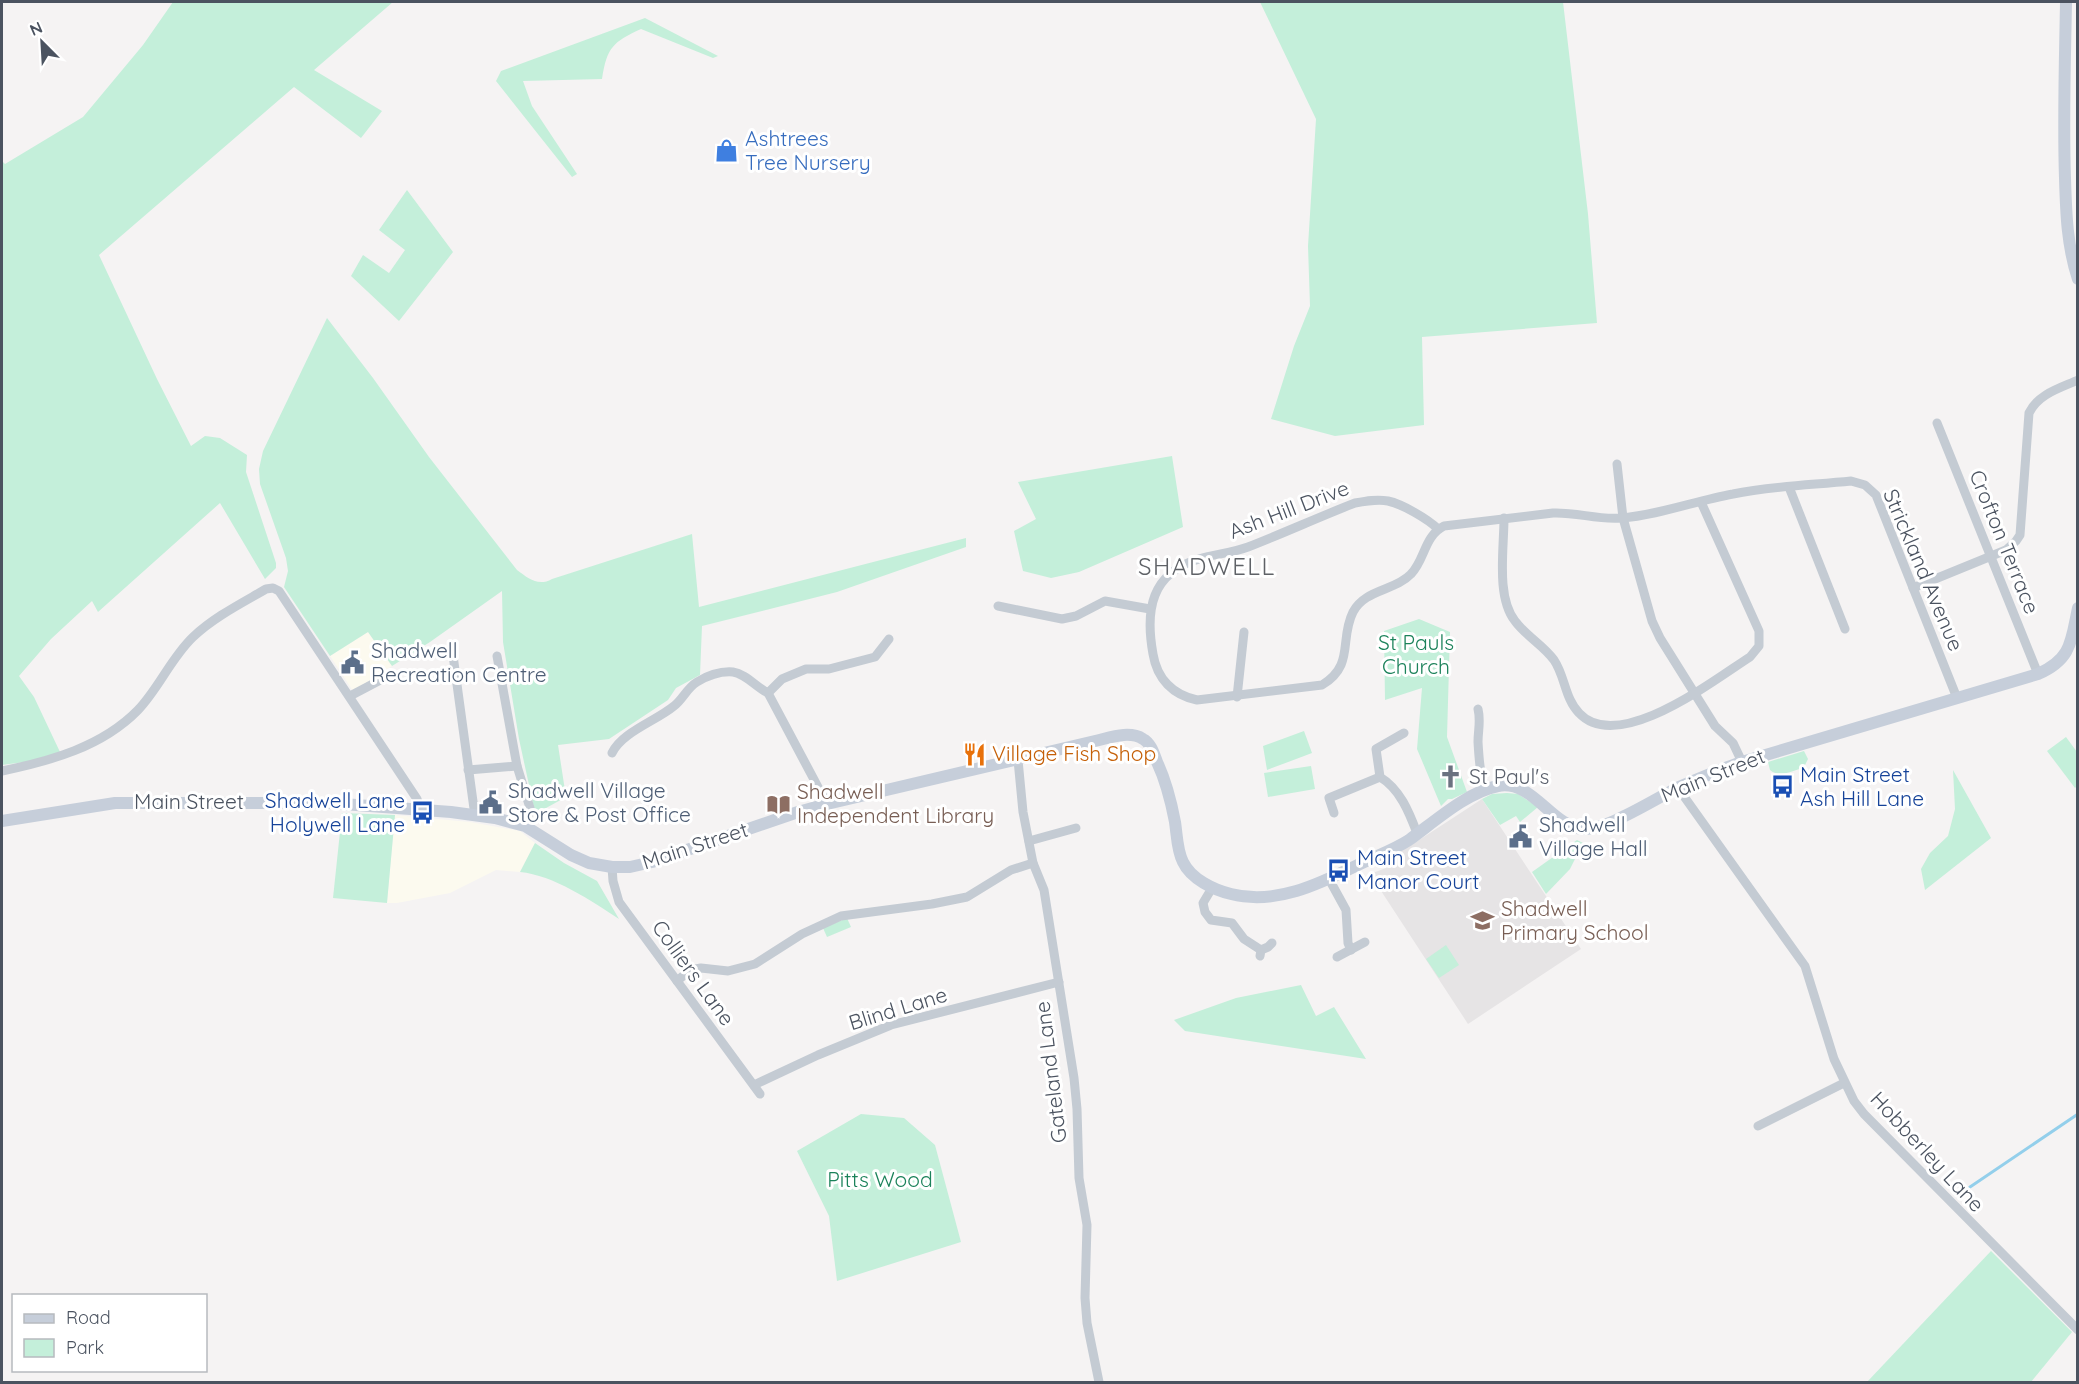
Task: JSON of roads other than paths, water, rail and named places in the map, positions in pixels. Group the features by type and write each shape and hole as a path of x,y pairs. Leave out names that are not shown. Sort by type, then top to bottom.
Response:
{"street":[{"path":"2066,2 2064,146 2067,228 2072,261 2078,279"},
{"path":"1913,588 2012,546 2020,535 2029,413 2032,406 2042,397 2078,380"},
{"name":"Crofton Terrace","path":"1937,423 2038,674"},
{"path":"1617,464 1623,518 1652,621 1660,638 1715,726 1733,743 1742,762"},
{"name":"Strickland Avenue","path":"1623,518 1741,492 1851,481 1871,489 1876,495 1957,698"},
{"path":"1789,487 1845,629"},
{"name":"Ash Hill Drive","path":"1372,500 1390,502 1426,519 1438,529 1430,539 1413,573 1402,581 1366,597 1353,611 1344,660 1339,671 1332,679 1312,688 1197,700 1185,697 1172,690 1155,667 1150,609 1161,583 1182,565 1248,547 1355,503 1372,500"},
{"path":"1504,519 1503,592 1505,603 1515,622 1558,665 1570,700 1578,713 1598,725 1613,726 1630,724 1660,713 1750,657 1759,645 1759,631 1701,501"},
{"path":"1438,529 1450,525 1564,512 1596,518 1623,518"},
{"path":"2,771 39,764 64,755 120,724 138,710 193,637 214,620 269,588 279,591 350,696 417,800 421,810"},
{"path":"998,606 1062,619 1076,616 1105,601 1150,609"},
{"name":"Main Street","path":"2,821 115,803 329,803 475,816 525,826 571,855 589,863 630,867 652,862 827,804 1119,735 1131,735 1142,738 1152,748 1167,786 1183,863 1196,877 1212,888 1251,898 1270,897 1291,893 1329,879 1396,848 1450,810 1498,786 1516,787 1526,792 1564,822 1575,827 1591,829 1678,788 1742,762 2038,674 2050,669 2064,657 2071,641 2078,608"},
{"path":"1237,697 1244,632"},
{"path":"768,693 782,680 806,669 830,669 875,657 889,639"},
{"path":"452,648 475,816"},
{"path":"497,656 517,766 530,808 525,826"},
{"path":"612,753 621,740 663,714 677,703 691,686 722,672 734,672 745,676 768,693 827,804"},
{"path":"350,696 388,676"},
{"path":"1478,709 1481,778 1486,790"},
{"path":"1404,734 1376,749 1380,777 1389,783 1406,806 1418,833"},
{"name":"Gateland Lane","path":"1018,760 1023,812 1033,863 1044,890 1077,1109 1079,1178 1087,1226 1085,1298 1087,1323 1099,1383"},
{"path":"468,770 517,766"},
{"path":"1334,813 1329,798 1380,777"},
{"name":"Hobberley Lane","path":"1678,788 1805,966 1834,1059 1844,1083 1864,1114 2078,1330"},
{"path":"1029,841 1076,828"},
{"path":"677,981 690,970 701,968 728,971 755,964 802,934 841,916 967,897 1011,870 1033,863"},
{"name":"Colliers Lane","path":"612,867 619,902 760,1094"},
{"path":"1329,879 1346,910 1347,940 1351,950"},
{"path":"1212,888 1203,903 1205,912 1211,920 1232,923 1244,939 1260,953 1272,943"},
{"path":"1337,957 1365,942"},
{"name":"Blind Lane","path":"754,1085 891,1025 1059,982"},
{"path":"1758,1126 1844,1083"}],"waterway":[{"path":"1970,1187 2078,1114"}],"place":[{"name":"Ashtrees Tree Nursery","path":"727,151"},
{"name":"Shadwell Recreation Centre","path":"353,663"},
{"name":"Village Fish Shop","path":"974,754"},
{"name":"St Paul's","path":"1451,777"},
{"name":"Main Street Ash Hill Lane","path":"1782,787"},
{"name":"Shadwell Village Store & Post Office","path":"490,803"},
{"name":"Shadwell Independent Library","path":"779,804"},
{"name":"Shadwell Lane Holywell Lane","path":"423,813"},
{"name":"Shadwell Village Hall","path":"1521,837"},
{"name":"Main Street Manor Court","path":"1339,870"},
{"name":"Shadwell Primary School","path":"1483,921"}],"district":[{"name":"SHADWELL","path":"1207,567"}],"park label":[{"name":"St Pauls Church","path":"1416,655"},
{"name":"Pitts Wood","path":"880,1180"}]}
